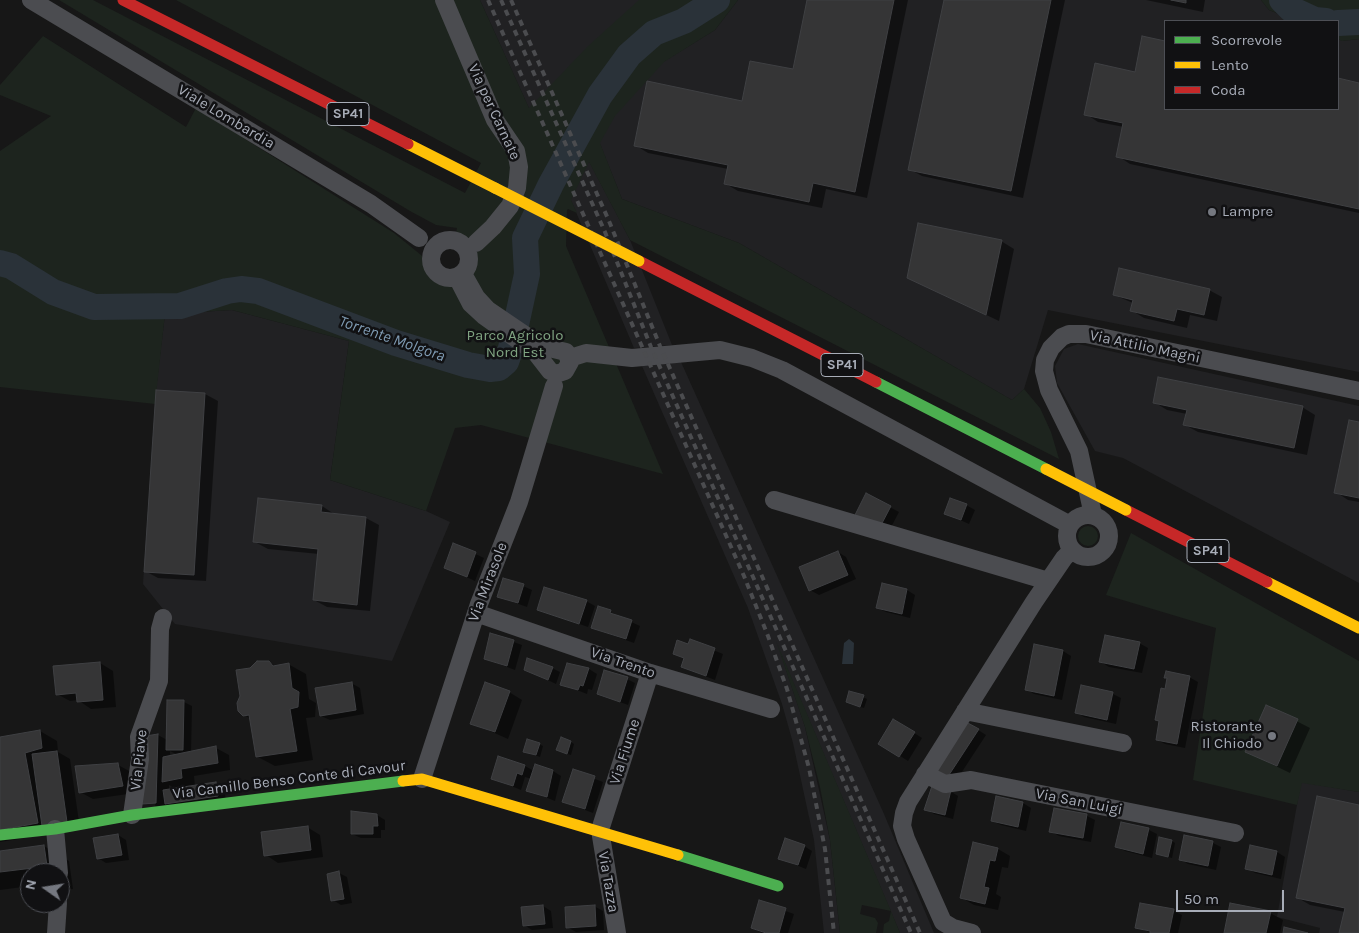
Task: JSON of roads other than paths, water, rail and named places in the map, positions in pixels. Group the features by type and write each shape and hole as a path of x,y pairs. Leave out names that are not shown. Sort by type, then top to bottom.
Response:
{"main road":[{"name":"SP41","path":"123,0 1359,628"},
{"path":"176,13 201,40"},
{"path":"1289,592 1359,619"},
{"path":"1289,592 1359,640"},
{"name":"Via Camillo Benso Conte di Cavour","path":"0,835 55,829 132,815 422,779 600,830 778,886"}],"street":[{"name":"Viale Lombardia","path":"31,0 371,204 435,250"},
{"name":"Via per Carnate","path":"444,0 495,120 511,142 518,159 519,180 512,201 502,218 469,248"},
{"path":"452,239 469,248 467,269 460,275 446,278 437,273 433,268 435,250 452,239"},
{"path":"460,275 471,304 539,349 560,372"},
{"name":"Via Attilio Magni","path":"1093,515 1079,451 1049,390 1044,371 1045,360 1051,348 1062,337 1070,334 1086,334 1359,391"},
{"path":"539,349 562,350 560,372"},
{"path":"560,372 586,353 632,358 720,350 744,356 782,370 1070,525"},
{"name":"Via Mirasole","path":"422,779 476,613 519,502 560,372"},
{"path":"774,500 1048,581"},
{"path":"1093,515 1105,523 1110,537 1108,544 1098,555 1084,557 1072,550 1068,538 1070,525 1080,517 1093,515"},
{"path":"972,933 953,928 943,922 902,826 908,802 1048,581 1072,550"},
{"name":"Via Trento","path":"476,613 650,673 771,709"},
{"name":"Via Piave","path":"132,815 140,759 139,737 159,680 160,629 163,618"},
{"name":"Via Fiume","path":"600,830 650,673"},
{"path":"965,710 1123,743"},
{"name":"Via San Luigi","path":"925,774 945,784 971,780 1235,833"},
{"path":"55,829 57,863"},
{"name":"Via Tazza","path":"600,830 617,933"},
{"path":"56,933 57,913"}],"waterway":[{"name":"Torrente Molgora","path":"0,263 11,266 53,292 94,307 180,306 227,291 241,289 258,291 396,343 468,365 490,369 499,368 506,362 511,348 527,274 525,238 551,184 600,95 629,55 654,33 684,21 717,0"},
{"name":"Torrente Molgora","path":"1282,0 1291,9 1315,20"},
{"name":"Torrente Molgora","path":"1339,23 1359,22"}],"railway":[{"path":"488,0 744,576 768,636 787,689 809,768 825,849 834,933"},
{"path":"501,0 605,232 651,347 911,933"},
{"path":"511,0 609,221 660,346 920,933"}],"place":[{"name":"Lampre","path":"1212,212"},
{"name":"Ristorante Il Chiodo","path":"1272,736"}],"park label":[{"name":"Parco Agricolo Nord Est","path":"515,344"}]}
